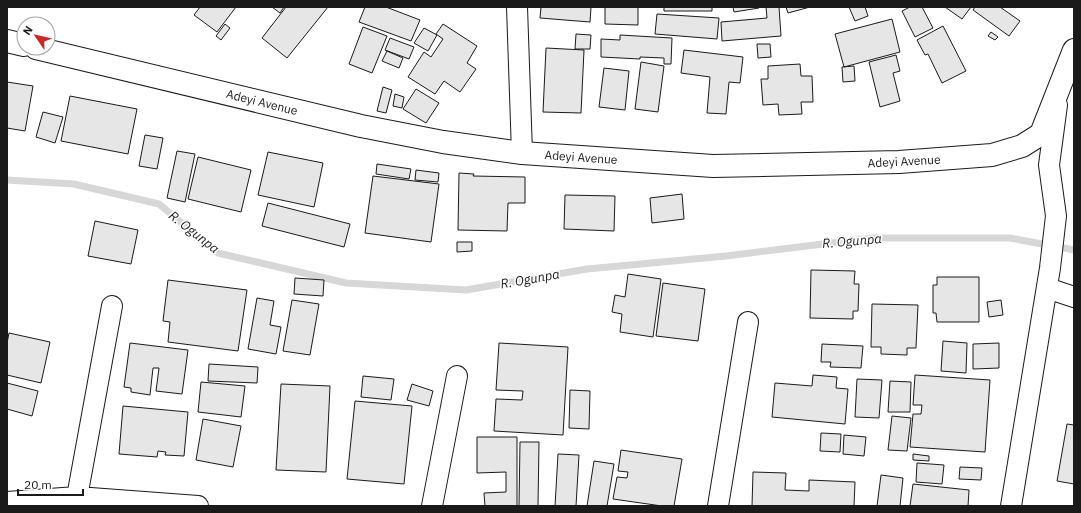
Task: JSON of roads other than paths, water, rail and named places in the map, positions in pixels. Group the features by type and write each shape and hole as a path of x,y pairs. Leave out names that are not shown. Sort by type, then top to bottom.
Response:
{"street":[{"path":"516,7 522,154"},
{"name":"Adeyi Avenue","path":"56,53 361,126 443,142 522,154 713,166 899,162 992,155 1022,146 1041,134 1074,50"},
{"path":"1011,506 1050,268 1056,216 1049,165 1060,88"},
{"path":"1047,288 1074,297"},
{"path":"77,497 112,306"},
{"path":"718,506 748,322"},
{"path":"432,506 457,376"},
{"path":"7,502 77,497 198,506"}],"waterway":[{"name":"R. Ogunpa","path":"7,180 74,184 159,204 218,253 346,283 466,290 587,269 726,256 872,238 1010,238 1074,250"}]}
